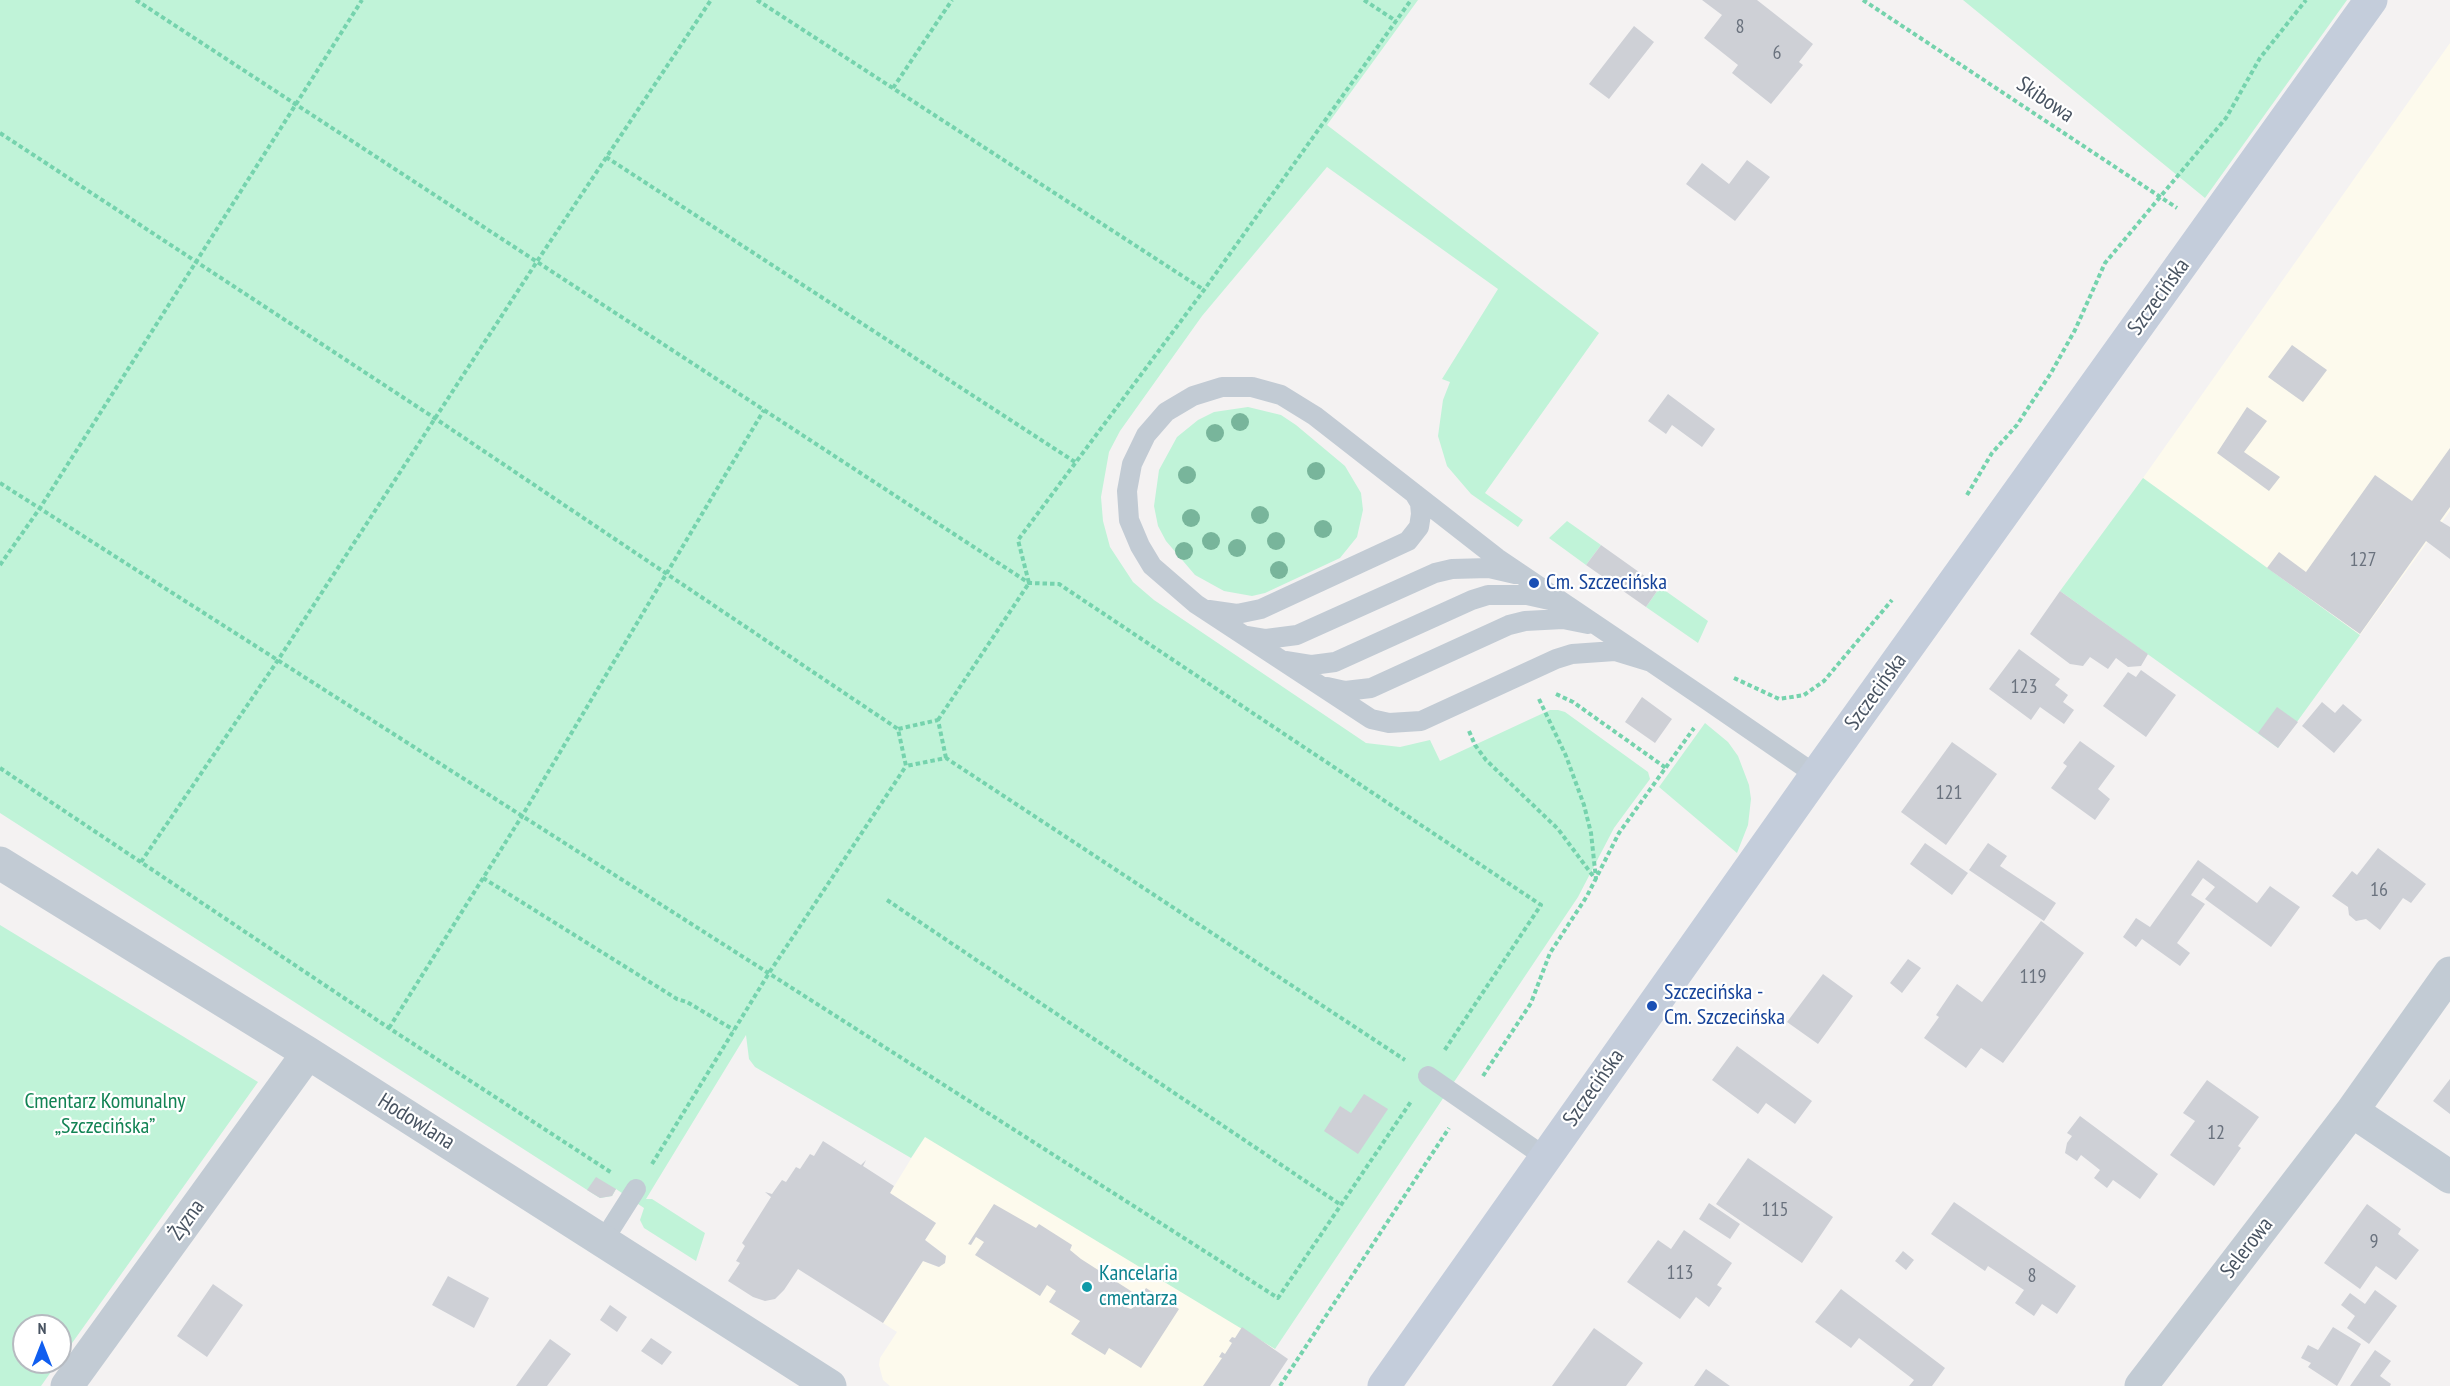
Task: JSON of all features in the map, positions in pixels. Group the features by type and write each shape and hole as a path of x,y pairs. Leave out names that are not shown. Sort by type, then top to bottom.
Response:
{"main road":[{"name":"Szczecińska","path":"1384,1386 1816,775 2372,0"}],"street":[{"name":"Hodowlana","path":"0,863 308,1053 830,1386"},
{"name":"Selerowa","path":"2141,1386 2352,1111 2450,973"},
{"name":"Żyzna","path":"66,1386 308,1053"},
{"path":"2352,1111 2450,1177"}],"lane":[{"path":"1651,662 1615,651 1572,654 1556,659 1421,721 1406,724 1371,719 1196,604 1152,566 1140,546 1130,520 1127,491 1131,464 1146,435 1166,412 1193,396 1222,387 1252,387 1281,395 1315,416 1497,558 1610,634 1651,662 1816,775"},
{"path":"1196,604 1209,610 1237,614 1261,609 1398,547 1414,536 1419,527 1420,503 1414,493"},
{"path":"1237,632 1266,639 1297,635 1435,573 1452,569 1471,567 1506,571 1534,583"},
{"path":"1276,657 1300,664 1335,662 1472,600 1488,596 1527,595 1560,602 1573,609"},
{"path":"1314,683 1345,691 1371,688 1509,625 1525,621 1563,619 1580,622 1610,634"},
{"path":"1428,1076 1545,1157"},
{"path":"603,1241 636,1189"}],"path":[{"path":"0,483 1278,1299 1541,905 1059,584 1029,583 136,0"},
{"path":"0,565 40,508 362,0"},
{"path":"141,862 278,660 536,262 711,0"},
{"path":"757,0 1203,290"},
{"path":"893,88 951,0"},
{"path":"1364,0 1396,21"},
{"path":"898,729 938,720 1029,583 1018,540 1203,290 1412,0"},
{"name":"Skibowa","path":"1863,0 2208,228"},
{"path":"1964,501 1992,453 2017,425 2052,373 2075,330 2105,262 2162,198 2226,118 2260,58 2306,0"},
{"path":"0,133 436,419 898,729 906,766"},
{"path":"606,157 1076,462"},
{"path":"389,1028 522,816 764,410"},
{"path":"1730,677 1779,699 1804,695 1824,681 1893,599"},
{"path":"1552,693 1563,695 1666,768"},
{"path":"1528,700 1540,695 1566,756 1591,832 1596,880"},
{"path":"938,720 946,758 1428,1076"},
{"path":"1280,1386 1531,1003 1550,953 1596,880 1619,832 1700,720"},
{"path":"1471,726 1469,732 1486,760 1558,829 1596,880"},
{"path":"0,768 389,1028 636,1189 769,973 906,766 946,758"},
{"path":"483,878 676,999 687,1002 734,1030"},
{"path":"887,900 1341,1205"}],"shaded area":[{"path":"2450,43 2450,511 2360,635 2143,478"},
{"path":"925,1136 1240,1325 1275,1349 1250,1386 890,1386 883,1380 879,1365 880,1358 897,1332 883,1323 923,1261 938,1267 945,1263 946,1256 925,1240 936,1223 890,1193"}],"green space":[{"path":"0,0 1418,0 1327,125 1599,333 1485,493 1523,520 1518,527 1471,494 1447,466 1438,436 1443,400 1450,382 1442,379 1498,289 1327,167 1202,316 1120,431 1109,452 1101,497 1103,521 1110,547 1133,582 1154,600 1366,743 1400,747 1430,740 1440,761 1550,710 1558,710 1565,712 1648,772 1650,779 1614,828 1578,897 1275,1349 925,1137 911,1158 755,1067 749,1059 746,1035 646,1199 652,1199 705,1233 696,1261 644,1228 640,1220 644,1208 616,1189 612,1196 600,1198 595,1195 0,813"},
{"path":"1963,0 2347,0 2205,198"},
{"path":"1248,407 1281,415 1345,466 1361,493 1363,510 1357,537 1340,558 1265,593 1252,596 1224,591 1195,575 1166,541 1158,526 1154,506 1159,470 1177,437 1198,420 1214,412"},
{"path":"2143,478 2360,635 2278,748 2060,591"},
{"path":"1567,521 1601,545 1586,565 1549,538"},
{"path":"1660,587 1708,621 1698,643 1646,607"},
{"path":"1705,723 1728,742 1738,756 1749,785 1751,799 1748,825 1737,853 1659,787"},
{"name":"Cmentarz Komunalny „Szczecińska”","path":"0,925 258,1082 72,1343 72,1314 12,1314 12,1374 50,1374 41,1386 0,1386"}],"building":[{"path":"1702,0 1757,0 1813,44 1799,62 1803,65 1771,104 1732,73 1738,65 1704,38 1722,15"},
{"path":"1634,26 1654,42 1609,99 1589,84"},
{"path":"1747,160 1770,177 1735,221 1686,184 1702,163 1729,184"},
{"path":"2292,345 2327,370 2303,402 2268,377"},
{"path":"1668,394 1715,429 1702,447 1672,425 1666,434 1648,421"},
{"path":"2247,407 2267,421 2244,452 2280,477 2269,491 2217,453"},
{"path":"2450,448 2450,507 2440,521 2450,527 2450,559 2426,541 2360,634 2267,568 2279,552 2306,572 2375,475 2412,501"},
{"path":"1601,545 1660,587 1646,607 1586,565"},
{"path":"2060,591 2148,654 2141,666 2128,667 2116,658 2108,669 2090,657 2083,666 2070,664 2030,634"},
{"path":"2019,649 2060,679 2055,685 2068,695 2063,702 2074,710 2064,724 2040,707 2031,720 1989,689"},
{"path":"2141,670 2176,695 2146,737 2103,706 2128,672 2136,677"},
{"path":"1642,697 1672,719 1655,743 1625,722"},
{"path":"2322,702 2335,713 2343,704 2362,720 2334,753 2302,726"},
{"path":"2277,707 2298,722 2278,748 2258,733"},
{"path":"2080,741 2115,766 2098,789 2110,799 2095,820 2051,788 2067,766 2063,763"},
{"path":"1952,742 1997,774 1946,845 1901,812"},
{"path":"1925,843 1968,873 1952,895 1910,864"},
{"path":"1988,843 2007,856 2000,866 2056,903 2044,921 1969,870"},
{"path":"2378,848 2426,884 2411,903 2403,898 2380,930 2366,919 2356,921 2349,915 2348,907 2332,896 2352,871 2357,875"},
{"path":"2198,860 2257,903 2270,886 2300,907 2271,947 2205,899 2215,887 2203,878 2191,895 2205,904 2177,943 2190,953 2180,966 2142,939 2136,947 2123,937 2136,918 2150,927"},
{"path":"2041,921 2084,953 2003,1063 1981,1048 1966,1068 1924,1038 1939,1017 1936,1015 1957,984 1982,1002"},
{"path":"1908,959 1921,968 1902,993 1890,983"},
{"path":"1823,974 1853,996 1818,1044 1787,1022"},
{"path":"1737,1046 1812,1101 1795,1124 1766,1103 1758,1114 1712,1080"},
{"path":"2450,1079 2450,1114 2433,1101"},
{"path":"2207,1080 2259,1117 2238,1146 2241,1148 2214,1186 2170,1155 2195,1121 2183,1113"},
{"path":"1364,1094 1388,1109 1358,1154 1324,1131 1340,1106 1351,1113"},
{"path":"2080,1116 2158,1174 2140,1199 2113,1180 2107,1188 2094,1178 2100,1170 2081,1155 2077,1161 2065,1153 2067,1143 2072,1136 2067,1133"},
{"path":"823,1141 861,1165 866,1160 863,1166 894,1186 890,1193 936,1223 925,1240 946,1256 945,1263 939,1267 923,1261 883,1323 798,1269 775,1299 765,1301 753,1297 728,1281 740,1263 736,1261 745,1246 742,1243 771,1197 765,1192 772,1194 782,1180 786,1182 796,1167 800,1169 810,1154 814,1156"},
{"path":"1748,1158 1833,1217 1802,1263 1716,1204"},
{"path":"596,1177 616,1189 612,1196 600,1198 587,1190"},
{"path":"1954,1202 2076,1286 2057,1314 2042,1304 2034,1316 2015,1303 2024,1290 1988,1266 1985,1271 1931,1234"},
{"path":"1709,1203 1740,1224 1730,1239 1699,1219"},
{"name":"Kancelaria cmentarza","path":"994,1204 1036,1228 1039,1224 1072,1245 1070,1250 1081,1259 1134,1293 1126,1307 1131,1309 1135,1306 1146,1288 1179,1309 1141,1368 1109,1348 1105,1355 1071,1334 1080,1321 1049,1302 1056,1291 1047,1285 1040,1296 975,1255 984,1242 976,1237 971,1245 968,1244"},
{"path":"2367,1204 2401,1229 2398,1234 2419,1250 2396,1280 2376,1266 2360,1289 2324,1263"},
{"path":"1684,1230 1732,1263 1717,1285 1722,1288 1709,1307 1696,1297 1680,1319 1627,1282 1658,1240 1671,1249"},
{"path":"1903,1251 1914,1260 1906,1270 1895,1261"},
{"path":"448,1276 489,1298 474,1328 432,1305"},
{"path":"213,1284 243,1305 207,1357 177,1336"},
{"path":"1841,1289 1945,1368 1932,1386 1909,1386 1914,1380 1859,1338 1851,1348 1815,1322"},
{"path":"2375,1290 2397,1306 2369,1344 2347,1328 2355,1316 2341,1305 2350,1293 2365,1304"},
{"path":"610,1305 627,1317 617,1332 600,1320"},
{"path":"1242,1327 1288,1359 1270,1386 1203,1386 1222,1358 1219,1357 1222,1352 1225,1354 1232,1343 1229,1341 1232,1337 1235,1338"},
{"path":"2333,1327 2361,1344 2337,1386 2308,1367 2311,1363 2301,1358 2308,1345 2318,1350"},
{"path":"1594,1328 1643,1363 1626,1386 1552,1386"},
{"path":"651,1338 672,1352 662,1365 641,1351"},
{"path":"550,1339 571,1354 547,1386 516,1386"},
{"path":"2375,1350 2391,1361 2380,1376 2391,1384 2390,1386 2350,1386"},
{"path":"1706,1369 1730,1386 1694,1386"}],"place":[{"name":"Cm. Szczecińska","path":"1534,583"},
{"name":"Szczecińska - Cm. Szczecińska","path":"1652,1006"},
{"name":"Kancelaria cmentarza","path":"1087,1287"}]}
